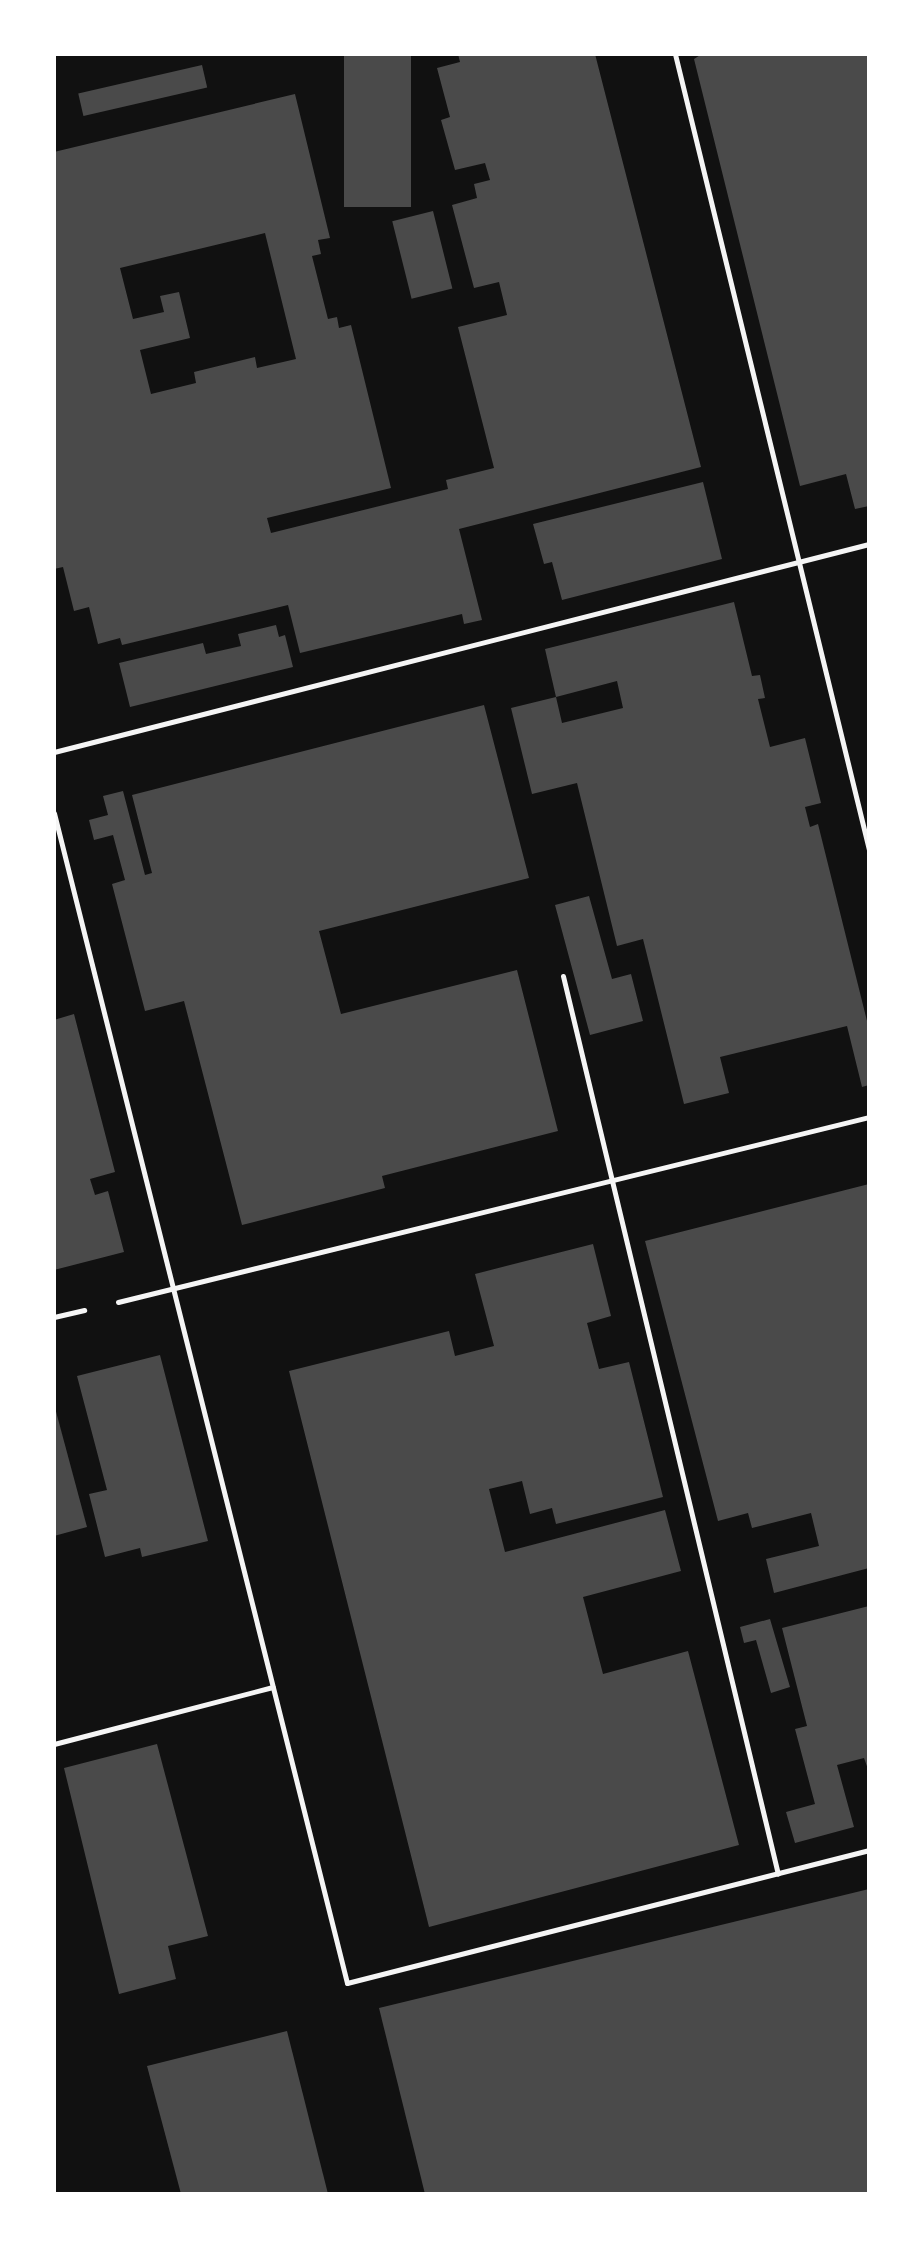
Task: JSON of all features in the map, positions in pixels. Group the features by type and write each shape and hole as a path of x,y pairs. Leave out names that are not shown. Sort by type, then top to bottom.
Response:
{"lane":[{"path":"675,54 869,850"},
{"path":"54,752 869,544"},
{"path":"54,813 347,1983 869,1850"},
{"path":"563,976 778,1874"},
{"path":"118,1302 869,1117"},
{"path":"54,1317 84,1310"},
{"path":"54,1744 273,1687"}],"building":[{"path":"344,54 411,54 411,207 344,207"},
{"path":"458,54 595,54 701,467 459,529 482,620 464,624 462,614 300,653 288,605 122,645 120,638 98,644 89,607 74,611 63,567 54,569 54,152 295,94 330,238 318,240 321,254 312,256 328,319 337,317 339,328 351,325 391,488 267,518 271,533 448,489 446,480 494,468 458,327 507,315 499,282 474,288 452,205 477,198 474,184 490,180 485,163 455,170 441,120 450,117 437,68 460,62","holes":["265,233 296,359 257,368 255,357 194,372 196,383 151,394 140,350 190,338 179,292 160,296 164,312 133,319 120,268"]},
{"path":"702,54 869,54 869,506 855,509 846,474 800,486 694,59"},
{"path":"202,65 207,87 83,116 78,94"},
{"path":"433,211 452,289 412,299 392,221"},
{"path":"703,482 722,559 562,600 552,562 544,564 533,524"},
{"path":"734,602 752,676 760,675 765,698 758,699 770,747 805,738 821,803 805,807 810,827 818,824 869,1029 869,1085 862,1087 847,1026 720,1057 729,1093 684,1104 643,939 617,946 577,783 532,794 511,708 556,697 545,649","holes":["617,681 623,708 562,723 556,697"]},
{"path":"276,625 279,637 285,635 293,667 130,707 119,663 203,643 206,654 241,646 238,634"},
{"path":"484,705 529,878 319,931 341,1014 517,970 558,1131 382,1176 385,1188 242,1225 184,1001 145,1011 112,884 125,880 113,835 94,840 89,820 108,815 103,796 123,791 145,875 152,873 132,795"},
{"path":"589,896 612,979 631,974 643,1021 590,1035 555,905"},
{"path":"74,1014 115,1172 90,1179 95,1195 108,1191 124,1252 54,1270 54,1020"},
{"path":"869,1184 869,1568 774,1593 766,1559 819,1546 811,1513 752,1528 748,1513 718,1521 645,1241"},
{"path":"593,1244 611,1316 587,1323 599,1369 629,1362 663,1497 556,1524 552,1508 530,1514 522,1481 489,1489 505,1552 665,1510 681,1571 583,1597 603,1674 688,1651 739,1845 429,1927 289,1371 449,1331 455,1356 494,1346 475,1274"},
{"path":"160,1355 208,1541 142,1557 140,1548 105,1557 89,1494 107,1490 77,1376"},
{"path":"54,1404 87,1527 54,1536"},
{"path":"869,1606 869,1772 864,1758 837,1765 854,1827 795,1843 786,1812 815,1804 795,1729 807,1726 782,1628"},
{"path":"770,1619 790,1687 771,1693 756,1640 744,1643 740,1627"},
{"path":"157,1744 208,1936 168,1946 176,1979 119,1994 64,1768"},
{"path":"869,1889 869,2194 425,2194 379,2008"},
{"path":"287,2031 328,2194 181,2194 147,2066"}]}
